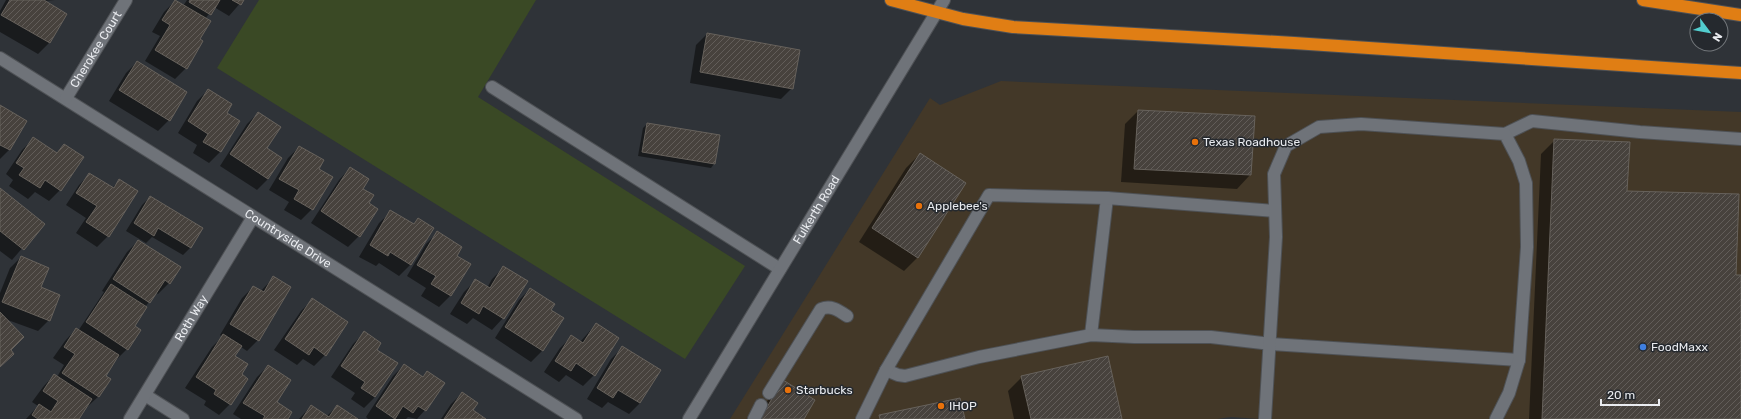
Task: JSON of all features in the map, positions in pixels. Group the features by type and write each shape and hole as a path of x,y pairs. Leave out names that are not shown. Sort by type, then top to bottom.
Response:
{"highway":[{"path":"890,0 973,21 1013,27 1294,43 1741,73"},
{"path":"1643,0 1741,15"}],"street":[{"name":"Cherokee Court","path":"66,98 126,0"},
{"name":"Fulkerth Road","path":"689,419 944,0"},
{"name":"Countryside Drive","path":"0,58 576,419"},
{"path":"492,87 780,269"},
{"path":"1265,419 1271,344 1276,237 1274,174 1286,146 1319,127 1360,124 1505,134 1532,121 1640,132 1741,139"},
{"path":"1496,419 1509,393 1519,360 1527,247 1526,183 1519,161 1505,134"},
{"path":"862,419 886,370 989,195 1107,198 1274,211"},
{"path":"1091,335 1107,198"},
{"name":"Roth Way","path":"130,419 253,217"},
{"path":"769,393 821,309 827,306 847,316"},
{"path":"886,370 905,376 979,357 1091,335 1134,337 1212,337 1271,344 1519,360"},
{"path":"144,395 183,419"},
{"path":"754,419 762,405"}],"shaded area":[{"path":"1001,81 1741,112 1741,419 1260,419 1231,417 1217,419 730,419 930,98 940,105"}],"green space":[{"path":"259,0 536,0 478,97 745,266 685,359 217,68"}],"building":[{"path":"10,0 44,0 67,14 50,43 1,15"},
{"path":"175,0 211,21 200,39 203,41 187,69 155,50 170,25 162,20"},
{"path":"190,0 220,0 211,15 189,2"},
{"path":"232,0 244,0 241,5"},
{"path":"707,33 800,50 793,89 700,72"},
{"path":"137,61 187,92 170,121 119,90"},
{"path":"208,89 232,104 227,113 240,121 221,152 203,142 208,134 188,121"},
{"path":"0,105 27,121 10,150 0,145"},
{"name":"Texas Roadhouse","path":"1138,110 1255,116 1251,175 1134,169"},
{"path":"258,112 281,127 267,148 282,158 268,179 230,154"},
{"path":"647,123 720,135 715,164 642,152"},
{"path":"33,137 57,153 64,144 84,157 61,191 45,180 40,188 19,175 24,168 16,163"},
{"name":"FoodMaxx","path":"1554,139 1630,142 1627,191 1739,194 1736,275 1741,275 1741,419 1542,419"},
{"path":"299,146 324,160 319,169 333,177 313,210 294,199 299,190 279,179"},
{"name":"Applebee's","path":"920,153 966,183 918,258 872,228"},
{"path":"350,167 369,179 363,189 374,195 369,203 378,209 360,237 321,211"},
{"path":"89,173 114,188 119,179 138,191 109,237 86,222 97,206 76,193"},
{"path":"0,188 45,224 24,250 0,231"},
{"path":"150,196 203,228 191,248 158,228 154,236 134,223"},
{"path":"390,210 414,224 418,218 434,228 411,265 390,252 388,256 370,245"},
{"path":"437,231 462,247 457,256 471,264 451,296 431,284 436,276 417,265"},
{"path":"138,240 181,267 170,284 165,280 150,303 113,279"},
{"path":"21,256 49,268 41,287 60,295 50,321 2,302"},
{"path":"503,266 528,281 504,319 483,306 479,314 461,303 475,279 490,288"},
{"path":"273,276 291,287 259,341 230,324 253,286 264,292"},
{"path":"111,284 147,307 135,326 141,330 128,350 86,322"},
{"path":"530,288 555,304 551,310 564,318 543,351 505,327"},
{"path":"312,298 348,322 326,356 314,347 309,355 285,339"},
{"path":"0,312 24,337 11,350 14,354 0,367"},
{"path":"596,323 619,338 595,376 576,363 571,371 555,361 571,335 583,343"},
{"path":"76,328 119,355 106,376 111,379 99,397 62,373 75,354 64,347"},
{"path":"364,331 381,343 377,350 398,363 375,397 361,388 365,382 341,366"},
{"path":"223,334 242,346 235,356 248,364 242,374 248,379 231,405 214,394 216,390 196,377"},
{"path":"622,346 661,370 640,403 618,390 613,398 597,388"},
{"path":"1108,356 1122,419 1031,419 1021,376"},
{"path":"404,364 423,377 427,371 445,383 426,411 418,406 413,413 403,406 395,419 376,406"},
{"path":"268,365 291,380 277,402 292,412 288,419 263,419 265,416 243,403"},
{"path":"54,374 92,399 79,419 38,419 32,415 39,404 51,412 58,401 43,391"},
{"name":"Starbucks","path":"783,380 815,400 804,419 760,419"},
{"path":"462,392 478,403 473,410 486,419 444,419"},
{"name":"IHOP","path":"960,398 965,419 880,419 879,415"},
{"path":"311,405 329,417 337,405 358,419 302,419"}],"place":[{"name":"Texas Roadhouse","path":"1195,142"},
{"name":"Applebee's","path":"919,206"},
{"name":"FoodMaxx","path":"1643,347"},
{"name":"Starbucks","path":"788,390"},
{"name":"IHOP","path":"941,406"}]}
